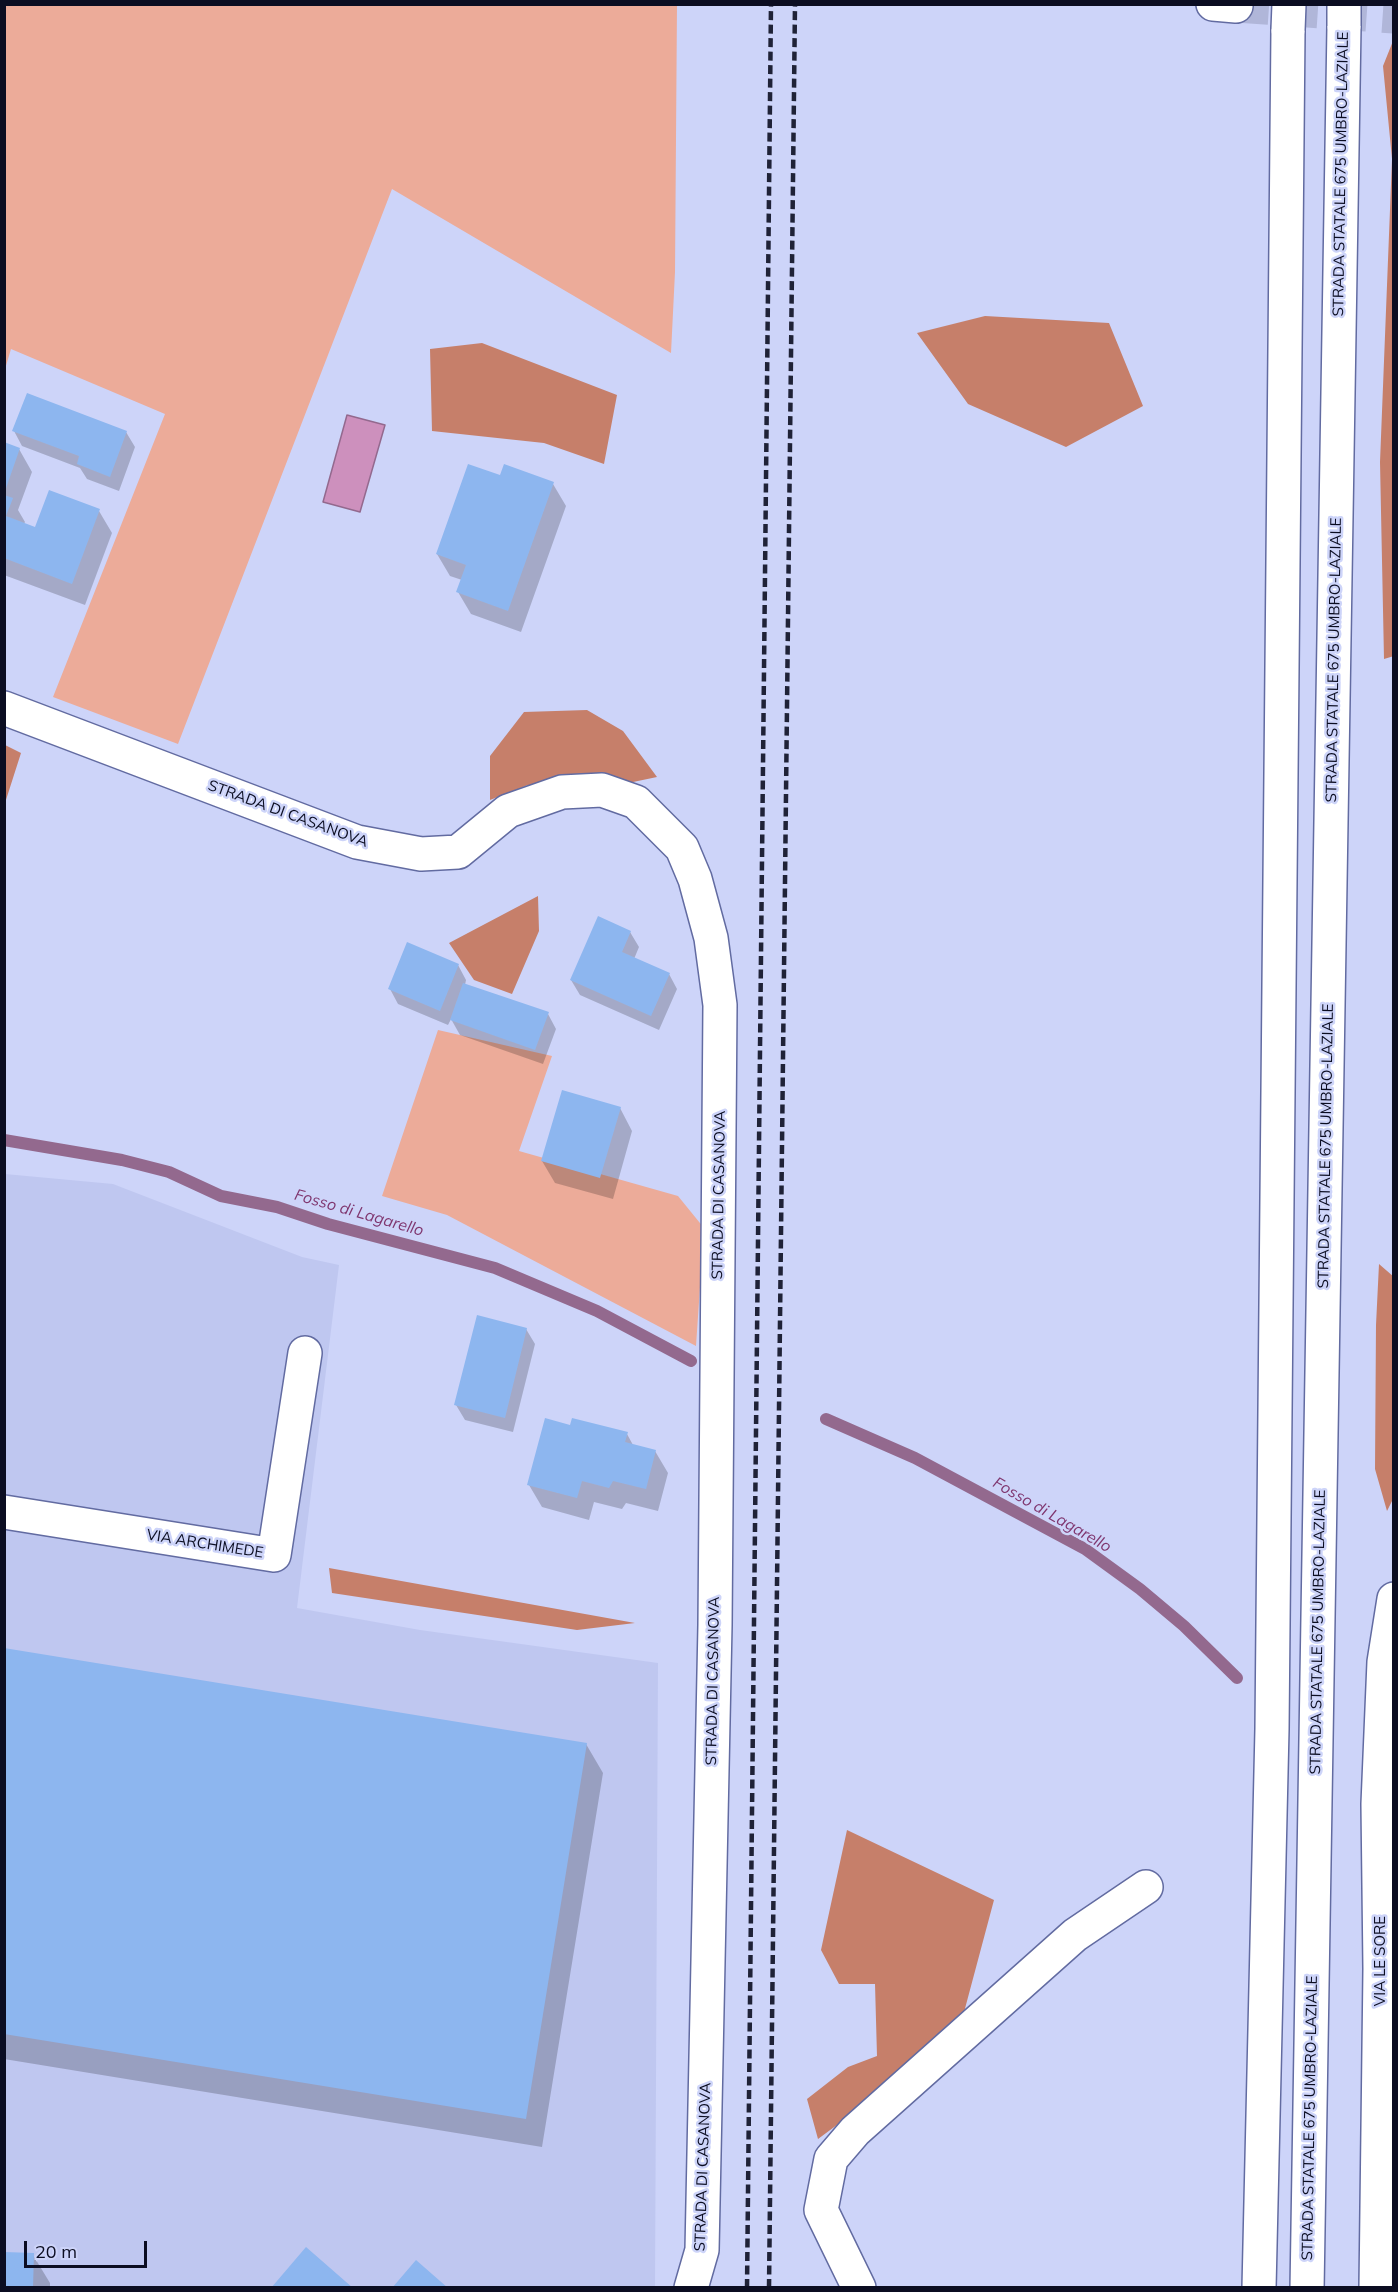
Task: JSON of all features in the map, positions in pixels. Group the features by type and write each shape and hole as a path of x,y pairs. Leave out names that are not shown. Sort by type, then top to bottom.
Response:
{"main road":[{"name":"STRADA STATALE 675 UMBRO-LAZIALE","path":"1307,2288 1344,16"},
{"path":"1259,2288 1272,1729 1288,17"},
{"name":"STRADA DI CASANOVA","path":"4,708 357,842 421,854 458,852 508,811 561,792 602,790 636,802 682,848 695,879 711,938 720,1005 715,1625 703,2239 691,2288"},
{"name":"VIA ARCHIMEDE","path":"4,1512 274,1555 305,1353"},
{"name":"VIA LE SORE","path":"1376,2288 1380,1969 1378,1804 1384,1662 1394,1599"},
{"path":"859,2288 821,2210 831,2158 855,2131 1075,1935 1146,1887"}],"shaded area":[{"path":"5,4 677,5 675,272 671,353 392,189 178,744 53,697 165,414 11,349 5,369"},
{"path":"1393,41 1394,656 1384,659 1380,462 1392,159 1383,66"},
{"path":"985,316 1109,323 1143,406 1066,447 968,404 917,333"},
{"path":"482,343 617,395 604,464 544,443 432,431 430,349"},
{"path":"347,415 385,425 360,512 323,502"},
{"path":"587,710 623,731 657,777 590,791 528,785 490,800 490,756 524,712"},
{"path":"5,745 21,753 5,803"},
{"path":"538,896 539,931 512,994 474,980 449,943"},
{"path":"438,1030 552,1056 519,1151 678,1196 704,1228 696,1346 447,1215 382,1196"},
{"path":"5,1174 113,1184 302,1257 339,1265 297,1608 420,1630 658,1663 655,2287 5,2288"},
{"path":"1379,1264 1394,1277 1394,1497 1387,1511 1375,1469 1376,1325"},
{"path":"329,1568 635,1623 577,1630 332,1593"},
{"path":"847,1830 994,1900 963,2016 872,2099 818,2139 807,2099 848,2067 877,2056 875,1984 839,1984 821,1950"}],"building":[{"path":"27,393 127,431 110,477 77,464 79,456 12,431"},
{"path":"4,442 20,448 5,491 4,491"},
{"path":"468,464 500,475 504,464 554,482 508,611 456,592 466,565 436,554"},
{"path":"49,490 100,509 72,584 4,558 4,495 13,498 6,516 35,527"},
{"path":"598,916 631,931 622,952 670,973 651,1016 570,980"},
{"path":"407,942 459,964 440,1011 388,989"},
{"path":"463,983 549,1012 535,1050 450,1020"},
{"path":"562,1090 621,1107 600,1178 541,1161"},
{"path":"477,1315 527,1328 505,1418 454,1405"},
{"path":"545,1418 570,1425 572,1418 628,1432 625,1442 656,1450 646,1489 613,1481 609,1488 582,1481 577,1498 527,1485"},
{"path":"4,1648 587,1743 526,2119 4,2034"},
{"path":"306,2247 353,2288 271,2288"},
{"path":"4,2252 34,2253 33,2288 4,2288"},
{"path":"416,2260 448,2288 392,2288"}],"waterway":[{"name":"Fosso di Lagarello","path":"4,1140 122,1160 169,1172 221,1196 277,1207 328,1224 495,1268 597,1311 691,1361"},
{"name":"Fosso di Lagarello","path":"826,1419 915,1458 1085,1549 1140,1589 1184,1626 1237,1678"}],"tunnel":[{"path":"1236,6 1394,17"}],"railway":[{"path":"747,2288 771,4"},
{"path":"769,2288 795,4"}]}
